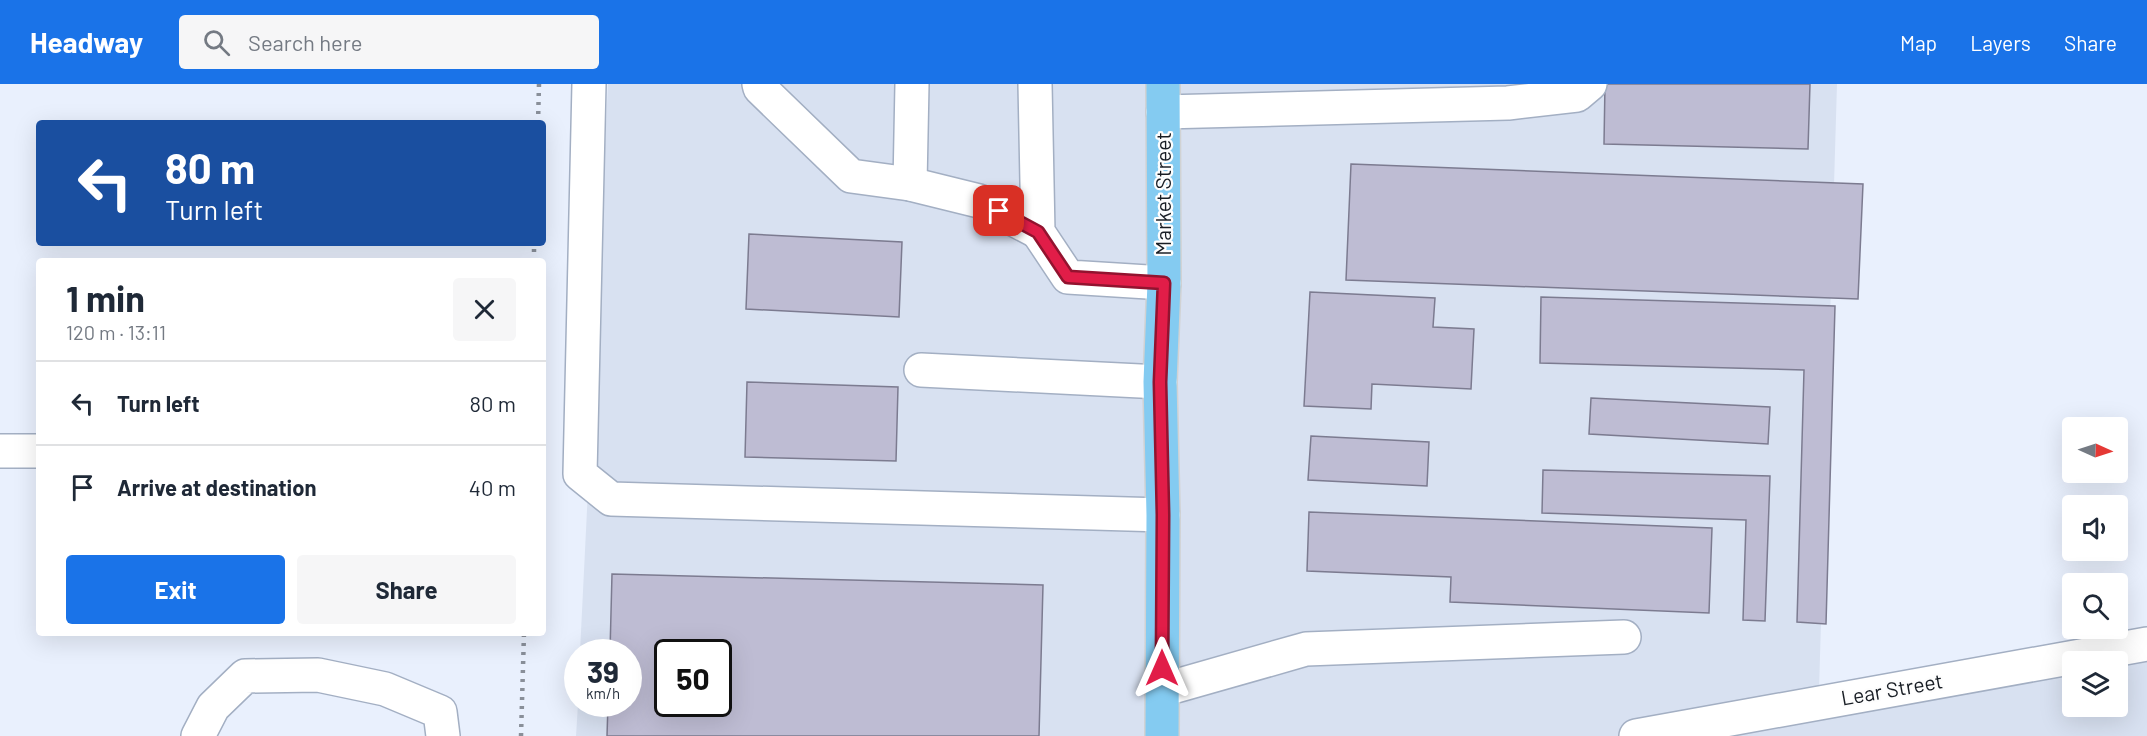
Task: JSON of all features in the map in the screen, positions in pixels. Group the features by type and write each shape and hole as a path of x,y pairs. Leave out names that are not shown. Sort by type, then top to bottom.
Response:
{"main road":[{"name":"Market Street","path":"1162,736 1163,515 1160,382 1164,283 1163,98"}],"street":[{"path":"589,84 580,474 611,499 1163,515"},
{"path":"759,84 760,88 851,176 910,184 980,201 1038,232 1068,277 1164,283"},
{"path":"910,184 912,84"},
{"path":"1035,84 1038,232"},
{"path":"1163,98 1536,92 1577,95 1590,84"},
{"path":"921,370 1160,382"},
{"path":"0,451 36,451"},
{"path":"1162,690 1306,650 1624,637"},
{"name":"Lear Street","path":"1636,736 2147,645"},
{"path":"198,736 213,707 244,676 318,675 385,689 440,712 443,736"}],"shaded area":[{"path":"608,84 1837,84 1819,690 2062,667 2062,717 2128,717 2128,661 2147,659 2147,736 576,736 577,717 642,717 642,639 581,639"}],"building":[{"path":"1605,84 1810,84 1808,149 1604,144"},
{"path":"1351,164 1863,184 1858,299 1346,280"},
{"path":"749,234 902,242 899,317 746,309"},
{"path":"1310,292 1435,298 1433,327 1474,329 1471,389 1372,384 1371,409 1304,406"},
{"path":"1541,297 1835,306 1826,624 1797,622 1804,370 1540,363"},
{"path":"747,382 898,387 896,461 745,457"},
{"path":"1591,398 1770,407 1768,444 1589,434"},
{"path":"1311,436 1429,442 1427,486 1308,480"},
{"path":"1543,470 1770,476 1765,621 1743,620 1746,520 1542,513"},
{"path":"1309,512 1712,528 1709,613 1450,602 1451,577 1307,571"},
{"path":"612,574 1043,585 1039,736 607,736 608,717 642,717 642,639 610,639"}],"railway":[{"path":"538,120 539,84"},
{"path":"534,246 534,258"},
{"path":"521,736 524,636"}],"route":[{"path":"999,211 1038,232 1068,277 1164,283 1160,382 1163,515 1162,668"}]}
